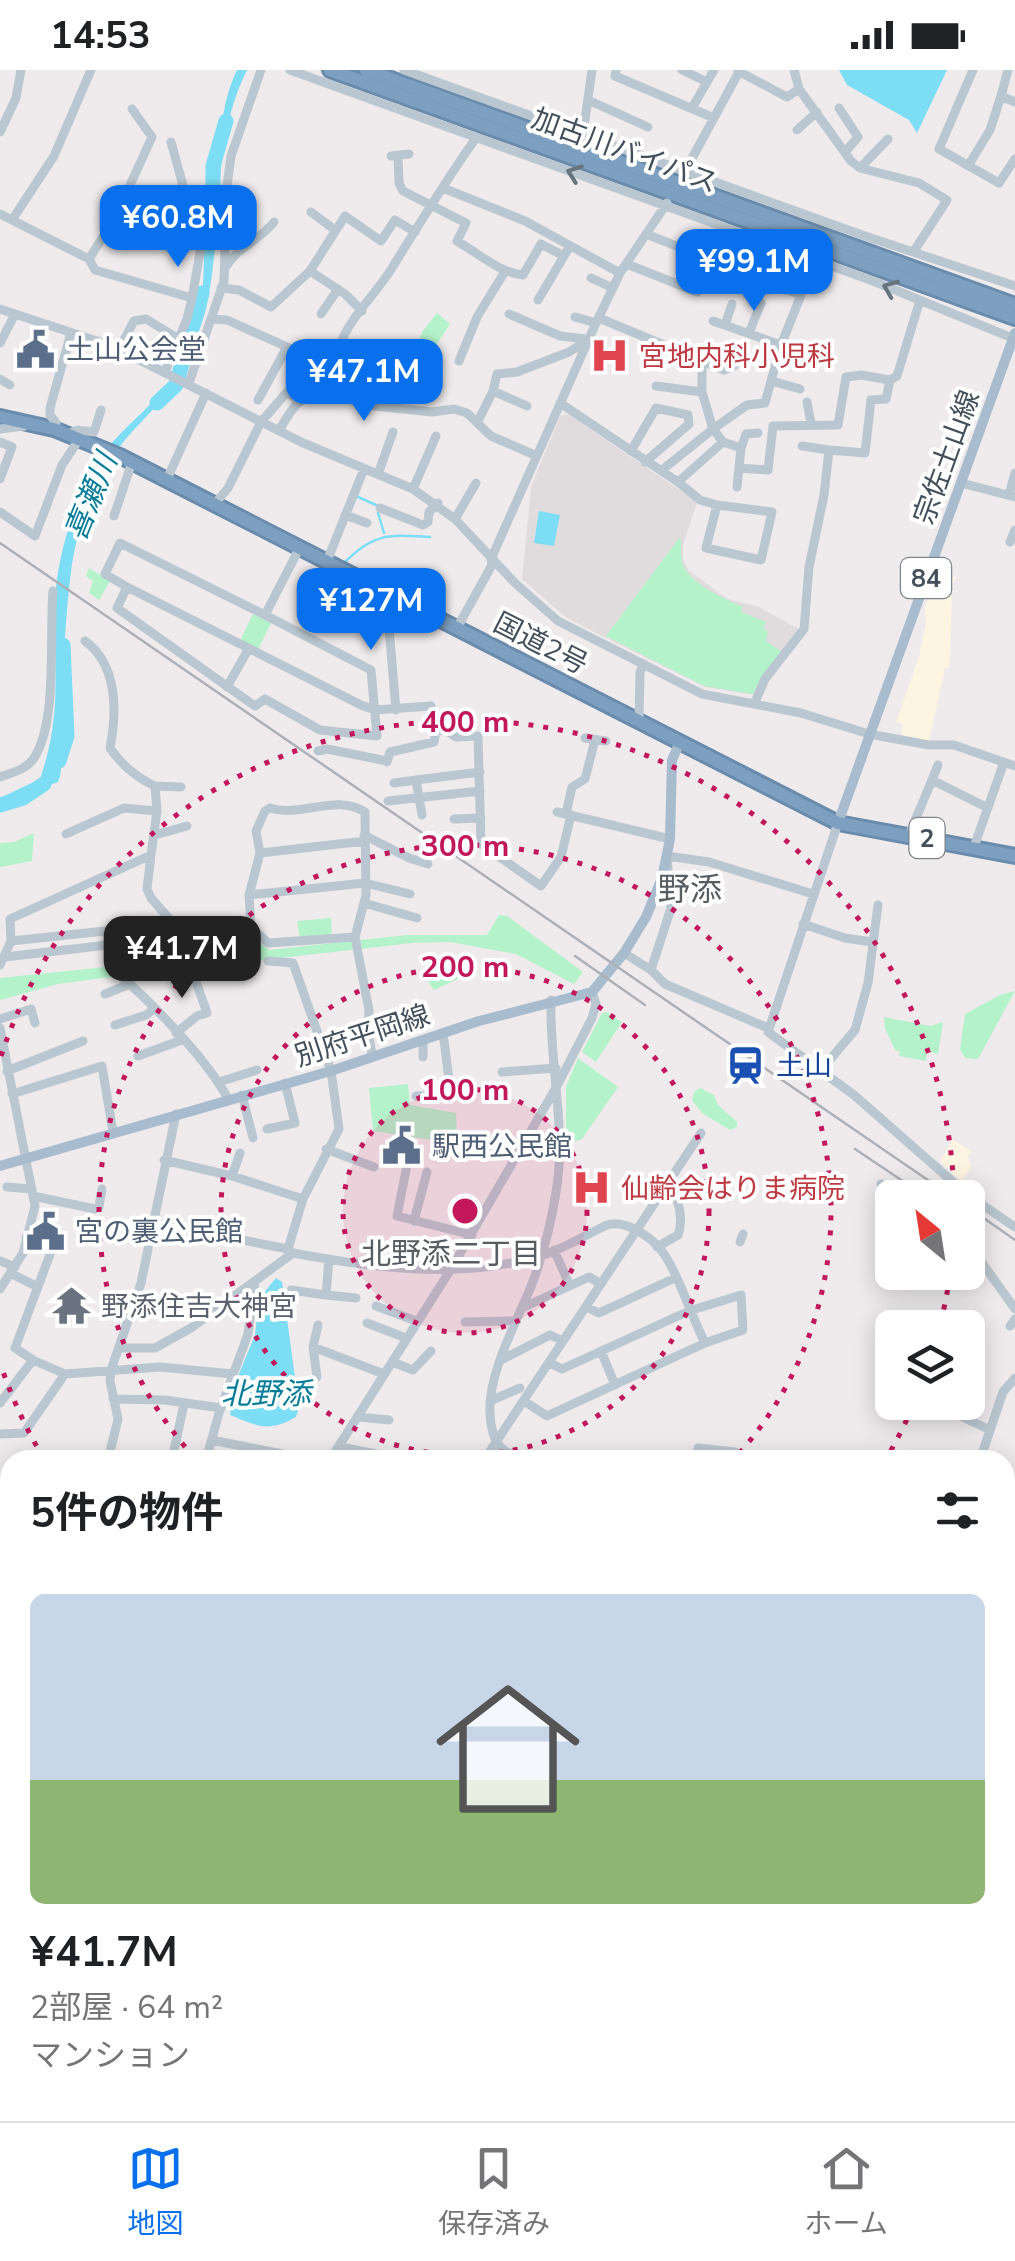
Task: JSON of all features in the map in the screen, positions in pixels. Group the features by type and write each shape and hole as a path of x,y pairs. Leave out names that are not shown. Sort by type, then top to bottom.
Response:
{"highway":[{"name":"加古川バイパス","path":"330,70 1015,318"},
{"name":"加古川バイパス","path":"366,70 1015,306"},
{"name":"国道2号","path":"0,419 54,429 96,444 838,822 1015,856"}],"main road":[{"name":"宗佐土山線","path":"838,822 1014,337"},
{"path":"592,992 624,954 646,917 668,856 672,760 680,742"},
{"name":"別府平岡線","path":"0,1166 331,1070 551,1000 592,992"}],"street":[{"path":"0,132 16,98 21,70"},
{"path":"12,220 54,156 92,70"},
{"path":"188,382 222,288 231,156 261,70"},
{"path":"290,70 667,203 1014,337"},
{"path":"404,70 685,173 1015,286"},
{"path":"583,134 592,70"},
{"path":"616,70 616,76 714,118"},
{"path":"682,70 707,82"},
{"path":"692,108 714,70"},
{"path":"794,70 799,89 860,168 918,183 947,200 914,251"},
{"path":"973,70 939,149 999,184 1015,159"},
{"path":"968,166 990,130 1008,70"},
{"path":"685,173 739,71 787,97 799,89"},
{"path":"1001,96 1015,102"},
{"path":"588,100 648,127"},
{"path":"839,108 858,137 846,151"},
{"path":"90,260 115,218 152,137 132,109"},
{"path":"797,130 817,112"},
{"path":"279,430 300,402 335,375 345,359 342,340 476,138"},
{"path":"860,168 888,139"},
{"path":"166,372 192,298 200,253 197,217 184,189 171,142"},
{"path":"399,155 398,183 403,191 479,226"},
{"path":"443,188 524,221 566,252"},
{"path":"457,628 492,566 536,456 613,288 667,203"},
{"path":"222,288 239,290 271,307 310,271 353,205"},
{"path":"311,212 335,230"},
{"path":"0,214 90,260 95,270 192,298"},
{"path":"346,216 381,241 395,220 415,232"},
{"path":"115,218 168,236 170,231 199,239"},
{"path":"225,268 240,248 274,222"},
{"path":"466,223 453,239 504,272 522,274 541,244 697,292"},
{"path":"646,234 801,295 764,403 733,408 662,470"},
{"path":"750,275 762,242"},
{"path":"538,300 566,252"},
{"path":"788,290 800,255"},
{"path":"310,271 338,289 362,312"},
{"path":"458,361 459,346 504,272"},
{"path":"591,278 613,288"},
{"path":"321,314 338,289"},
{"path":"739,468 768,470 773,426 838,425 846,377 861,375 890,380 897,376 920,300"},
{"path":"749,333 761,303"},
{"path":"725,325 732,304"},
{"path":"146,320 153,307"},
{"path":"0,309 119,349 262,422 413,489 456,519 558,621 702,694 806,714 869,734 954,746 1010,764 974,848"},
{"path":"509,314 560,336 590,339"},
{"path":"0,343 14,316"},
{"path":"540,328 545,316"},
{"path":"576,317 597,321 728,370 734,366 737,355"},
{"path":"213,319 227,320 288,347 335,375 365,405 467,412 492,436 536,456"},
{"path":"119,349 134,321 146,320 179,338"},
{"path":"713,320 781,345"},
{"path":"54,429 56,423 50,408 71,334"},
{"path":"478,421 497,374 517,372 555,358 590,339"},
{"path":"258,400 288,347"},
{"path":"702,363 702,392 713,428 722,442 742,448"},
{"path":"0,380 10,385"},
{"path":"802,446 865,453 871,400 886,399 890,380"},
{"path":"772,381 800,389"},
{"path":"656,386 702,392"},
{"path":"493,390 527,406"},
{"path":"214,505 228,488 262,422 286,392 300,402"},
{"path":"167,480 206,393"},
{"path":"807,402 811,424"},
{"path":"560,403 662,470 700,500 772,512 761,560 706,548"},
{"path":"631,451 656,408 688,415 688,424 645,462"},
{"path":"0,512 35,536 47,489 77,430 94,432 101,410"},
{"path":"0,419 24,426 0,429"},
{"path":"378,474 394,432"},
{"path":"737,486 746,434 758,434"},
{"path":"413,489 433,455 436,436"},
{"path":"0,442 12,447 0,479"},
{"path":"678,482 722,442"},
{"path":"755,702 765,679 804,630 828,450"},
{"path":"114,516 126,459"},
{"path":"327,562 364,469"},
{"path":"961,482 1012,496 1015,474"},
{"path":"456,519 475,490"},
{"path":"380,508 403,522 422,524 428,522 429,512 438,504"},
{"path":"702,560 717,505"},
{"path":"345,516 367,523"},
{"path":"1010,542 1015,530"},
{"path":"127,586 117,608 254,706 265,699 320,730 377,736 375,710 372,670 120,542 104,574 375,710 431,706 434,742 389,755 318,751"},
{"path":"265,615 300,547"},
{"path":"0,777 24,768 36,756 45,727 52,669 53,591"},
{"path":"386,592 396,710"},
{"path":"85,641 97,650 106,666 116,716 110,748 124,767 138,772 155,786 181,787"},
{"path":"227,687 248,648"},
{"path":"639,721 640,672 644,664"},
{"path":"436,731 445,730 456,737 478,736 481,844 541,886 560,857 564,814 572,787 585,780 595,740"},
{"path":"909,835 938,765"},
{"path":"394,783 480,772"},
{"path":"416,780 422,815"},
{"path":"932,780 988,808"},
{"path":"155,786 157,811 148,891 202,956"},
{"path":"388,801 480,791"},
{"path":"355,937 268,944 250,928 249,895 260,853 256,831 265,811 354,804 365,812 364,903 355,937 370,1010 372,1055"},
{"path":"66,834 124,808 157,811"},
{"path":"564,814 670,839"},
{"path":"454,819 480,818"},
{"path":"838,822 768,1028 771,1035 822,1069 968,1196 1015,1227"},
{"path":"84,826 91,840"},
{"path":"155,835 188,826"},
{"path":"260,853 365,838 428,864"},
{"path":"2,961 11,941 10,919 152,855"},
{"path":"651,970 671,908 668,856 709,862 814,894"},
{"path":"249,895 365,883 410,894"},
{"path":"364,903 417,918"},
{"path":"822,1069 854,1030 868,983 878,905"},
{"path":"803,924 872,942"},
{"path":"11,941 133,928 134,942"},
{"path":"80,934 81,948"},
{"path":"2,961 184,936"},
{"path":"624,954 651,970 665,984 768,1028"},
{"path":"120,1348 155,1348 220,1309 290,1251 303,1199 339,1129 331,1070 292,963 268,961"},
{"path":"138,1056 179,1036 196,1016 207,1012 192,970"},
{"path":"105,994 124,989 127,981 219,1082 228,1099"},
{"path":"338,1450 452,1269 558,1086 592,1018 596,1004 592,992"},
{"path":"505,1450 491,1425 490,1401 514,1322 540,1257 557,1185 558,1086 551,1000"},
{"path":"0,1019 36,1008 35,1022"},
{"path":"115,1024 154,1009"},
{"path":"0,1028 35,1206 14,1270 0,1289"},
{"path":"416,1096 451,1095 443,1033"},
{"path":"423,1040 423,1058"},
{"path":"8,1070 73,1049 83,1041"},
{"path":"12,1094 102,1066 113,1132"},
{"path":"510,1068 556,1068"},
{"path":"219,1082 257,1070"},
{"path":"61,1077 66,1089"},
{"path":"266,1129 296,1128 284,1083"},
{"path":"242,1094 253,1138"},
{"path":"0,1103 14,1106"},
{"path":"110,1450 118,1419 110,1381 112,1370 141,1283 176,1114"},
{"path":"491,1450 702,1133"},
{"path":"455,1136 488,1143 517,1157"},
{"path":"326,1149 374,1167"},
{"path":"232,1176 240,1152"},
{"path":"164,1160 303,1199"},
{"path":"408,1160 397,1216 472,1235"},
{"path":"414,1220 427,1172"},
{"path":"657,1246 678,1235 681,1227 677,1195 668,1184"},
{"path":"8,1187 95,1209 102,1189"},
{"path":"152,1222 329,1260 452,1269 540,1257 614,1222 626,1224 657,1246 705,1343"},
{"path":"26,1237 52,1249 15,1348 33,1360 66,1374 160,1366 233,1374"},
{"path":"554,1250 570,1286"},
{"path":"326,1295 329,1260"},
{"path":"0,1262 38,1287"},
{"path":"985,1267 1015,1309"},
{"path":"522,1308 589,1277 600,1284"},
{"path":"586,1307 599,1312 675,1278"},
{"path":"209,1450 248,1334 255,1282"},
{"path":"291,1290 356,1298"},
{"path":"524,1400 547,1416 705,1343 742,1330 741,1295 688,1311 562,1369 550,1362"},
{"path":"376,1306 416,1321"},
{"path":"465,1322 514,1322"},
{"path":"367,1323 406,1338"},
{"path":"317,1377 314,1347 318,1325"},
{"path":"503,1358 550,1336 563,1341"},
{"path":"314,1347 384,1374"},
{"path":"392,1362 413,1370 431,1351"},
{"path":"601,1351 615,1384"},
{"path":"0,1403 33,1360"},
{"path":"0,1434 24,1433 66,1374"},
{"path":"983,1450 1004,1392 1015,1382"},
{"path":"490,1401 520,1388"},
{"path":"113,1399 221,1408"},
{"path":"174,1450 184,1404"},
{"path":"359,1416 388,1420"},
{"path":"969,1420 990,1430"},
{"path":"212,1440 262,1450"},
{"path":"341,1447 356,1450"}],"shaded area":[{"path":"568,414 697,502 683,545 683,559 689,571 728,599 759,607 799,631 754,695 705,687 592,631 564,616 522,579 531,487 560,416"},
{"path":"935,577 956,577 952,585 950,663 945,668 929,741 901,735 903,724 896,722 919,657 925,609"},
{"path":"953,1140 971,1151 971,1166 963,1180 940,1161"}],"green space":[{"path":"437,313 450,324 429,356 414,358 422,332"},
{"path":"680,537 682,562 691,577 743,607 741,612 766,622 766,641 782,652 753,694 704,686 606,636"},
{"path":"89,568 110,581 99,600 89,593 93,581 86,576"},
{"path":"253,614 271,623 258,650 240,641"},
{"path":"34,833 32,861 0,867 0,843"},
{"path":"499,915 507,916 583,972 574,984 516,954 450,942 412,943 58,984 0,1000 0,978 202,957 203,951 214,943 252,937 269,950 407,935 487,935"},
{"path":"331,918 332,935 300,939 297,921"},
{"path":"420,970 468,974 434,990"},
{"path":"1015,991 978,1059 965,1058 960,1049 965,1014"},
{"path":"606,1012 622,1022 596,1062 582,1052"},
{"path":"884,1017 930,1026 943,1022 938,1054 927,1051 926,1061 899,1056 885,1028"},
{"path":"578,1058 618,1087 582,1139 566,1145 566,1087"},
{"path":"408,1084 410,1105 456,1113 457,1144 373,1131 369,1088"},
{"path":"700,1088 714,1095 737,1127 730,1130 702,1113 692,1100"}],"water":[{"path":"237,70 247,70 228,125 213,270 202,321 175,382 105,468 79,531 66,617 65,731 60,778 0,804 0,798 40,779 47,756 55,694 57,578 82,489 105,450 166,387 193,332 202,292 206,228 223,115"},
{"path":"839,70 947,70 917,133 909,120 847,85"},
{"path":"539,511 560,515 554,546 534,543"},
{"name":"北野添","path":"276,1278 282,1282 299,1407 296,1417 263,1426 230,1415 236,1381 255,1335 259,1299"}],"waterway":[{"name":"喜瀬川","path":"213,191 213,166 226,121"},
{"name":"喜瀬川","path":"157,403 176,385 202,293"},
{"path":"356,496 376,505"},
{"path":"378,513 384,533"},
{"path":"345,562 375,540 430,537"},
{"name":"喜瀬川","path":"59,761 67,736 63,645"},
{"name":"喜瀬川","path":"0,805 23,798 44,784"}],"railway":[{"path":"0,543 928,1180"},
{"path":"575,956 645,1005"},
{"path":"855,1149 901,1180"},
{"path":"985,1219 1015,1240"}],"place":[{"name":"土山公会堂","path":"36,349"},
{"name":"宮地内科小児科","path":"609,356"},
{"name":"土山","path":"746,1065"},
{"name":"駅西公民館","path":"402,1146"},
{"name":"仙齢会はりま病院","path":"591,1188"},
{"name":"宮の裏公民館","path":"45,1231"},
{"name":"野添住吉大神宮","path":"71,1306"}],"district":[{"name":"野添","path":"690,889"},
{"name":"北野添二丁目","path":"451,1254"}]}
